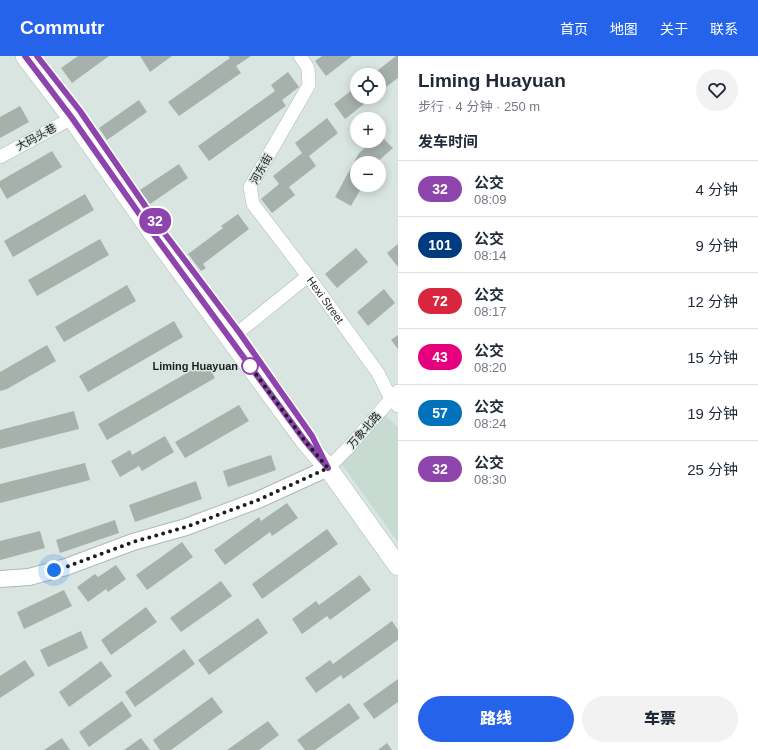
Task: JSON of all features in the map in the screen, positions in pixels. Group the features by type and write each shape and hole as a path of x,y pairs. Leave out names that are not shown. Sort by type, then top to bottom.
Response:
{"main road":[{"path":"25,56 72,118 152,232 234,335"},
{"path":"37,56 80,111 305,441 328,468 398,566"}],"street":[{"name":"河东街","path":"300,56 308,68 309,85 250,187 253,204 308,276"},
{"name":"大码头巷","path":"0,157 72,118"},
{"name":"Hexi Street","path":"234,335 308,276 396,399"},
{"name":"万象北路","path":"328,468 396,399"},
{"path":"0,579 29,577 66,567 133,542 186,527 258,500 328,468"}],"shaded area":[{"path":"384,415 398,427 398,542 340,462"}],"building":[{"path":"78,56 109,56 72,83 61,68"},
{"path":"140,56 172,56 150,72"},
{"path":"228,56 251,56 236,66 241,73 179,116 168,102 230,58"},
{"path":"322,56 352,56 326,76 315,61"},
{"path":"398,56 398,78 386,87 386,68 381,68"},
{"path":"288,72 299,87 282,100 286,106 209,161 198,146 275,91 271,85"},
{"path":"350,91 350,104 364,104 354,112 350,112 350,115 345,119 334,104"},
{"path":"139,100 147,112 107,140 99,128"},
{"path":"20,106 29,122 0,138 0,117"},
{"path":"327,118 338,133 309,156 316,166 289,187 295,195 272,213 261,199 279,184 273,176 302,153 295,143"},
{"path":"386,141 393,148 384,156 357,156 365,148 386,148"},
{"path":"52,151 62,167 7,199 0,187 0,181"},
{"path":"179,164 188,178 150,204 140,190"},
{"path":"350,170 350,192 359,192 351,206 335,197"},
{"path":"85,194 94,210 13,257 4,241"},
{"path":"238,214 249,229 203,264 206,268 201,271 188,254 223,228 221,226"},
{"path":"100,239 109,255 37,296 28,280"},
{"path":"398,244 398,267 387,253"},
{"path":"356,248 368,262 337,288 325,274"},
{"path":"127,285 136,301 64,342 55,327"},
{"path":"384,289 395,303 368,326 357,312"},
{"path":"174,321 183,337 88,392 79,376"},
{"path":"398,335 398,349 391,340"},
{"path":"47,345 56,361 7,389 0,391 0,372"},
{"path":"206,362 215,378 107,440 98,424"},
{"path":"239,405 249,421 185,458 175,442"},
{"path":"74,411 79,429 0,449 0,430"},
{"path":"165,436 174,452 142,471 139,466 120,477 111,461 130,450 132,455"},
{"path":"271,455 276,470 228,487 223,471"},
{"path":"85,463 90,480 0,503 0,484"},
{"path":"196,481 202,499 135,522 129,505"},
{"path":"287,503 298,518 272,536 270,532 225,565 214,550 259,517 261,521"},
{"path":"115,520 119,533 60,553 56,540"},
{"path":"327,529 338,544 262,599 252,584"},
{"path":"40,531 45,548 0,560 0,541"},
{"path":"182,542 193,557 147,590 136,575"},
{"path":"116,565 126,579 108,592 106,589 88,602 77,587 95,574 98,577"},
{"path":"360,575 371,590 330,620 327,616 302,634 292,619 316,601 319,605"},
{"path":"221,581 232,596 181,632 170,618"},
{"path":"64,590 72,606 24,629 17,612"},
{"path":"146,607 157,622 111,655 101,640"},
{"path":"258,618 268,633 209,675 198,660"},
{"path":"392,621 398,630 398,640 343,679 341,675 316,693 305,678 330,660 333,664"},
{"path":"81,631 88,648 48,667 40,650"},
{"path":"184,649 195,664 135,707 125,692"},
{"path":"25,660 35,675 0,698 0,676"},
{"path":"101,661 112,676 69,707 59,692"},
{"path":"398,679 398,702 374,719 363,704"},
{"path":"212,697 223,712 171,750 160,750 153,740"},
{"path":"122,701 132,716 89,747 79,732"},
{"path":"349,703 360,718 315,750 305,750 297,740"},
{"path":"268,721 279,735 259,750 227,750"},
{"path":"62,738 70,750 44,750"},
{"path":"141,738 150,750 124,750"},
{"path":"387,743 392,750 378,750"}],"bus line":[{"name":"32","path":"25,56 72,118 152,232 305,441 328,468 312,436 239,332 159,226 80,111 37,56"}],"place":[{"name":"Liming Huayuan","path":"250,366"}],"route":[{"path":"54,570 133,542 186,527 258,500 328,468 305,441 250,366"}]}
